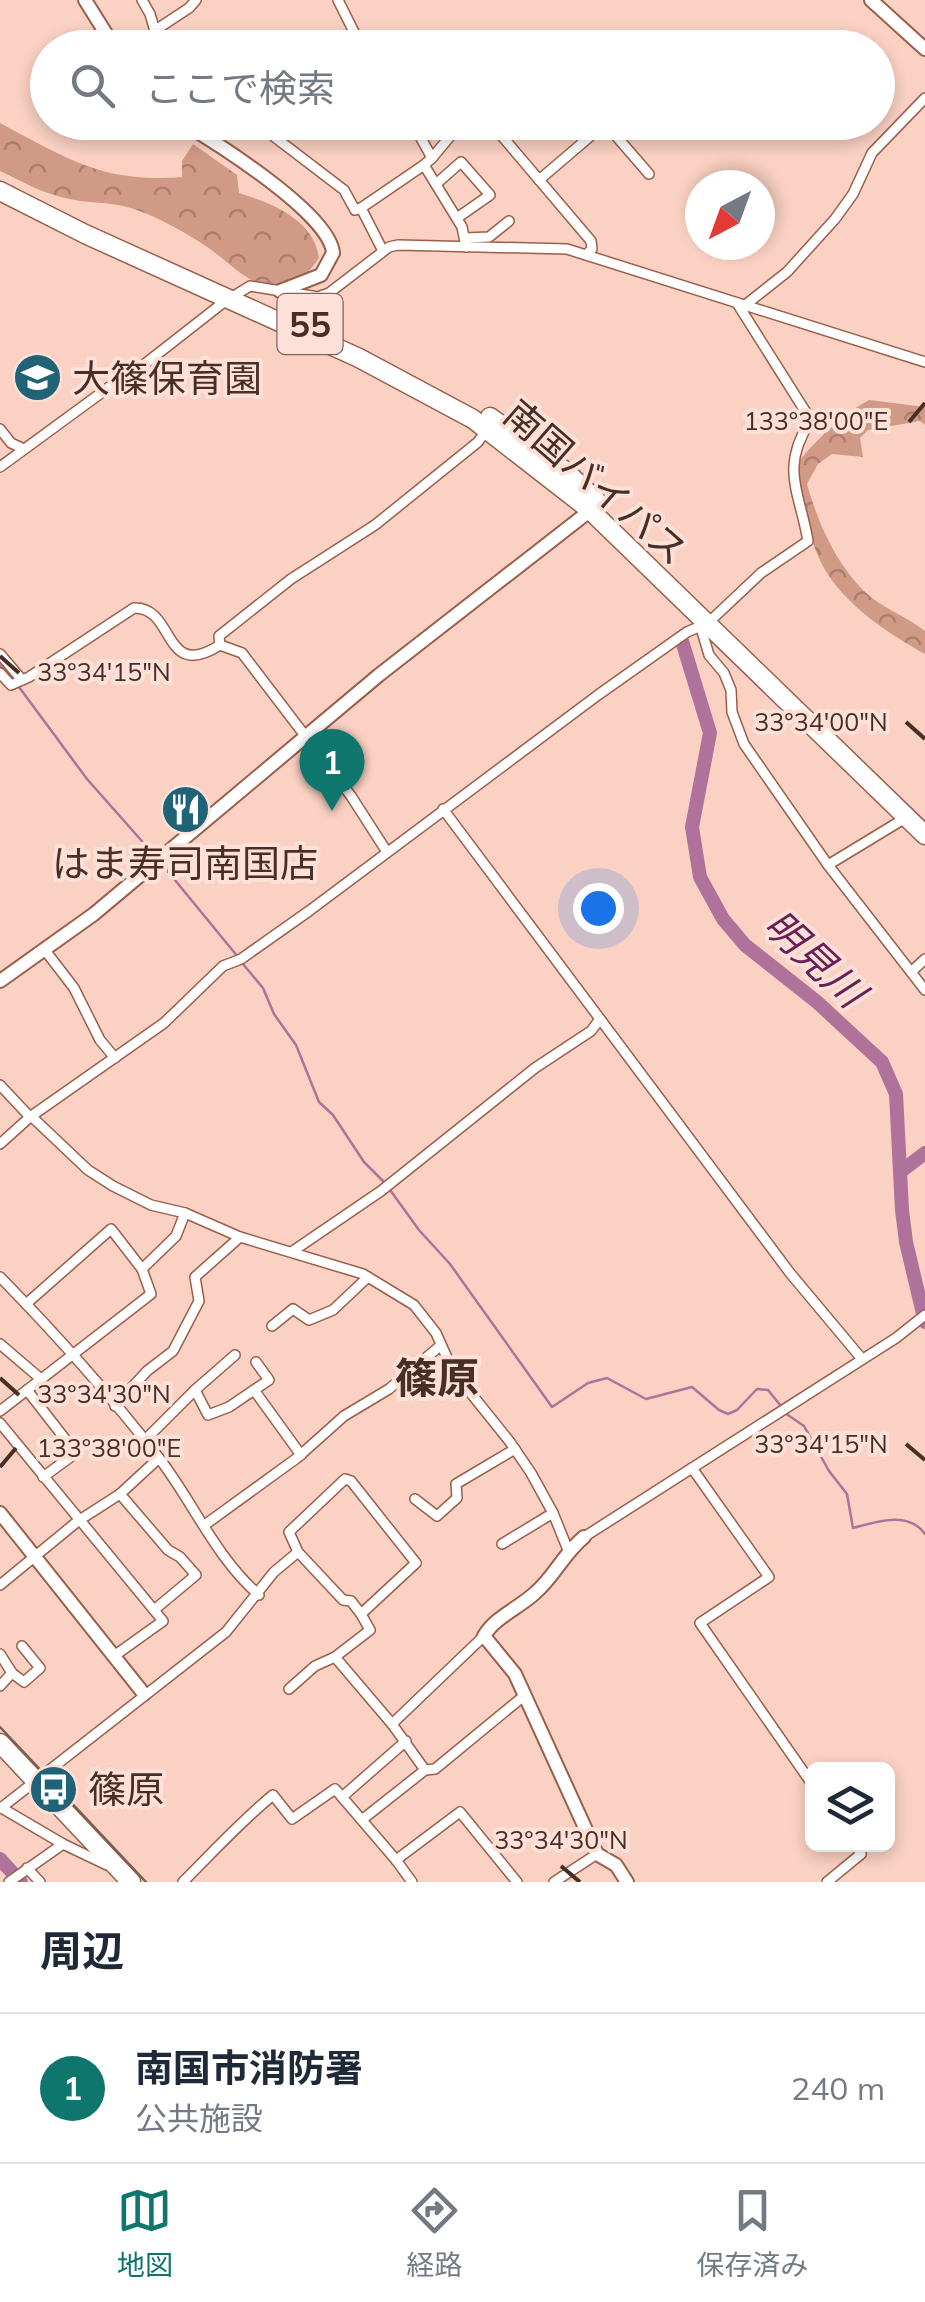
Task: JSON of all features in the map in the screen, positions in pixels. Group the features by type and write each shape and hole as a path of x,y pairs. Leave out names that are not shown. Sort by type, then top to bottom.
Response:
{"highway":[{"name":"南国バイパス","path":"0,180 490,424 564,470 708,622 916,819 925,835"},
{"name":"南国バイパス","path":"0,191 85,234 235,295"},
{"path":"0,1744 131,1882"}],"street":[{"path":"85,0 104,30"},
{"path":"142,0 154,30"},
{"path":"157,30 196,0"},
{"path":"338,0 353,30"},
{"path":"870,0 925,49"},
{"path":"895,130 925,98"},
{"path":"208,140 304,210 330,236 333,253 321,275 280,291"},
{"path":"279,140 344,190 355,210 428,161 446,140"},
{"path":"419,140 465,242"},
{"path":"505,140 591,241 592,249 586,255"},
{"path":"539,180 585,140"},
{"path":"620,140 649,174"},
{"path":"740,304 786,272 834,219 872,154 885,140"},
{"path":"436,184 462,162 490,195 456,218"},
{"path":"361,208 383,251"},
{"path":"465,242 489,237 509,221"},
{"path":"0,429 11,443 29,447 235,295 254,285 303,296 328,294 383,251 398,244 465,242 567,249 925,362"},
{"path":"0,1144 31,1117 164,1023 223,966 240,959 598,694 687,632 708,622 761,573 808,541 792,467 794,448 810,423 740,304"},
{"path":"220,645 219,636 224,630 375,525 467,451 490,424"},
{"path":"0,468 22,448"},
{"path":"0,981 160,861 379,674 595,506"},
{"path":"0,672 11,685 22,680 134,608 150,613 188,656 198,657 220,645 242,653 351,796 387,852"},
{"path":"708,622 709,655 724,673 731,690 732,712 744,744 828,865 925,990"},
{"path":"0,654 22,680"},
{"path":"444,809 790,1273 862,1358"},
{"path":"828,865 916,819"},
{"path":"44,949 74,988 100,1040 115,1058"},
{"path":"912,972 925,959"},
{"path":"293,1251 387,1186 535,1068 591,1031 600,1019"},
{"path":"0,1085 88,1170 113,1186 151,1205 185,1213 240,1237 368,1277 414,1305 436,1333 453,1370 514,1449 553,1514 568,1550"},
{"path":"142,1269 176,1236 185,1213"},
{"path":"0,1411 151,1294 142,1269 111,1229 26,1304"},
{"path":"115,1406 147,1371 173,1351 199,1301 195,1277 240,1237"},
{"path":"0,1277 159,1458 238,1576 258,1595"},
{"path":"272,1326 293,1309 308,1320 333,1310 368,1277"},
{"path":"392,1724 490,1626 541,1588 568,1550 584,1537 922,1318"},
{"path":"0,1344 41,1379"},
{"path":"206,1524 301,1455 332,1426 389,1389 440,1346"},
{"path":"144,1441 235,1355"},
{"path":"195,1390 208,1415 229,1407 270,1380 256,1362"},
{"path":"26,1390 76,1452 44,1478"},
{"path":"254,1390 301,1455"},
{"path":"0,1423 163,1621 114,1656"},
{"path":"415,1500 437,1516 457,1498 456,1484 514,1449"},
{"path":"0,1585 78,1520 120,1494 159,1458"},
{"path":"692,1468 769,1577 700,1623 805,1774"},
{"path":"289,1689 370,1630 351,1601 343,1600 298,1552 290,1532 342,1480 351,1481 416,1563 361,1614"},
{"path":"120,1494 168,1550 180,1556 196,1575 154,1610"},
{"path":"0,1513 144,1694"},
{"path":"502,1544 553,1514"},
{"path":"114,1867 62,1844 1,1807 226,1632 274,1572 298,1552"},
{"path":"484,1636 515,1674 597,1854 616,1865 626,1882"},
{"path":"0,1654 12,1673 24,1682 40,1668 22,1646"},
{"path":"335,1656 406,1740 425,1770"},
{"path":"0,1686 12,1673"},
{"path":"182,1882 234,1828 273,1796 292,1819 336,1789 359,1820 363,1819 425,1770 436,1770 525,1694"},
{"path":"342,1797 406,1740"},
{"path":"396,1860 460,1812 517,1882"},
{"path":"363,1819 412,1882"},
{"path":"17,1876 62,1844"},
{"path":"826,1882 860,1852"},
{"path":"554,1882 597,1854"},
{"path":"17,1876 40,1882"}],"green space":[{"path":"0,123 86,166 129,176 182,177 182,161 193,144 237,175 239,193 277,208 300,223 315,244 319,258 291,283 276,287 259,284 192,237 154,217 125,206 56,196 0,171"},
{"path":"869,400 925,407 925,425 920,421 868,430 860,438 863,457 832,454 818,464 807,484 824,531 849,574 872,598 925,631 925,654 869,617 833,581 814,545 792,470 827,431"}],"waterway":[{"name":"明見川","path":"682,641 710,733 692,827 700,877 723,919 745,945 817,1002 882,1062 896,1094 906,1242 925,1322"},
{"path":"0,665 12,678"},
{"path":"19,687 87,779 156,857"},
{"path":"161,863 238,957"},
{"path":"243,964 263,988 274,1014 296,1045 319,1102 450,1264 552,1407 588,1383 607,1378 646,1399 692,1387 728,1414 757,1389 768,1390 781,1406"},
{"path":"900,1172 925,1153"},
{"path":"785,1413 804,1426 847,1494 853,1528 901,1520 925,1534"},
{"path":"0,1859 21,1882"}],"tram line":[{"path":"0,1727 146,1882"}],"place":[{"name":"大篠保育園","path":"37,378"},
{"name":"はま寿司南国店","path":"185,809"},
{"name":"南国市消防署","path":"332,811"},
{"name":"篠原","path":"53,1789"}],"district":[{"name":"篠原","path":"437,1377"}]}
